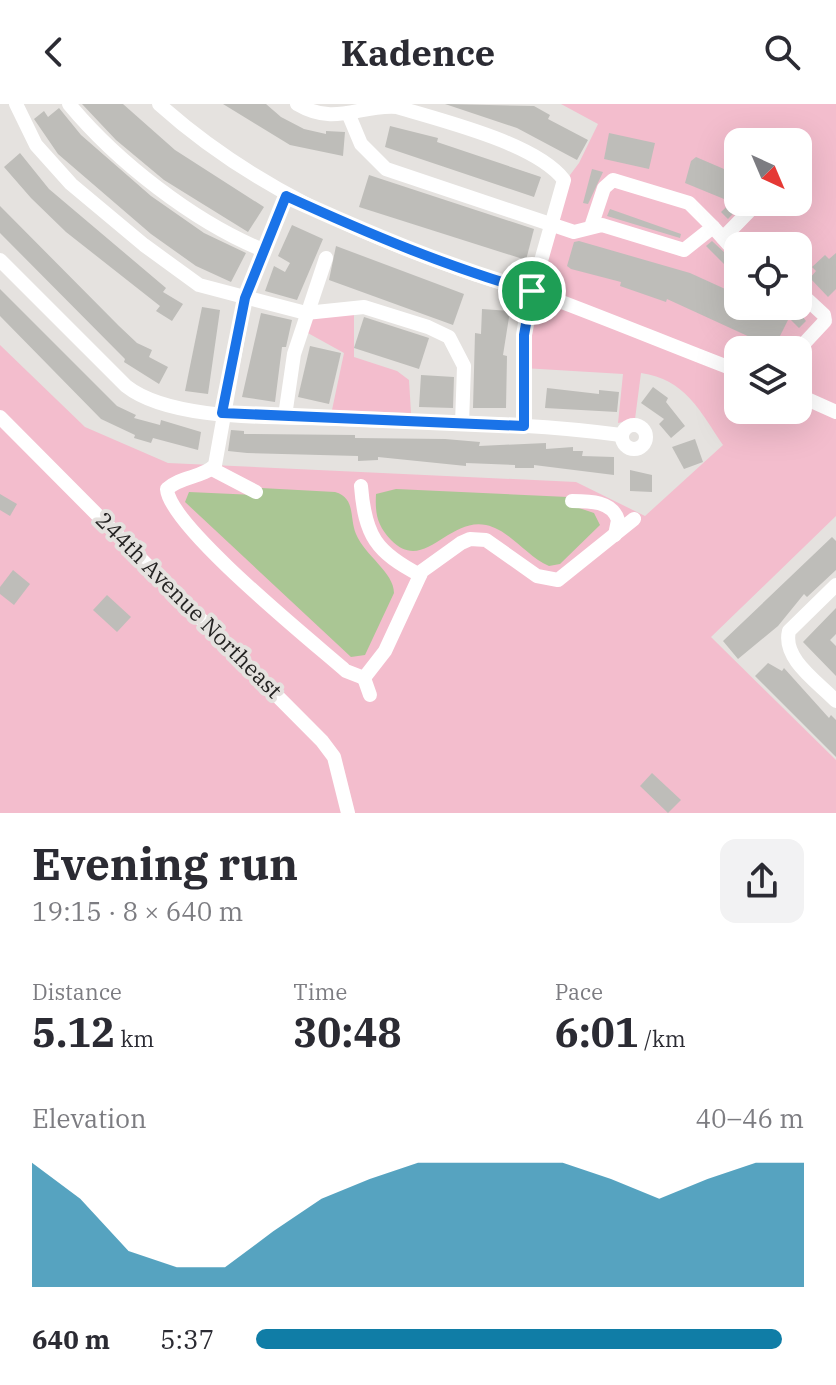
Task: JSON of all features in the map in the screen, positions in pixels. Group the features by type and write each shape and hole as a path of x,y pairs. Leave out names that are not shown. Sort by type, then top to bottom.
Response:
{"street":[{"path":"0,106 7,104"},
{"path":"16,104 36,145 71,184 199,285 306,313 364,307 428,327 449,337 464,366 462,424"},
{"path":"69,104 110,148 160,187 229,235 263,250"},
{"path":"159,104 224,156 286,196 376,238 478,276 532,291 724,366"},
{"path":"297,104 316,113 348,113 385,105 397,107 513,146 557,171 564,180 532,291 524,335 524,426"},
{"path":"348,113 361,144 386,169 574,232 602,225 684,250 718,232 739,216"},
{"path":"591,227 604,188 613,180 689,203 724,239"},
{"path":"212,469 245,298 286,196"},
{"path":"285,416 294,354 326,258"},
{"path":"0,260 132,390 171,405 222,413 524,426 621,435"},
{"path":"812,304 831,317 812,336"},
{"path":"812,401 836,412"},
{"name":"244th Avenue Northeast","path":"0,417 296,712 334,757 348,813"},
{"path":"256,492 212,469 172,484 166,494 171,504 255,593 346,671 364,678 370,695"},
{"path":"361,486 364,516 373,539 396,563 420,575"},
{"path":"572,501 599,503 612,509 618,520 615,535"},
{"path":"364,678 385,651 420,575 428,565 461,543 475,539 495,544 537,576 558,580 634,519"},
{"path":"835,699 791,656 787,648 789,631 836,585"}],"shaded area":[{"path":"561,104 836,104 836,516 711,637 836,760 836,813 0,813 0,345 85,427 168,463 576,482 645,516 723,445 690,398 669,382 641,373 635,419 618,423 623,374 523,368 524,335 564,183 579,163 598,124"},
{"path":"354,311 354,357 397,371 409,380 411,413 332,410 344,353 306,332 309,320"},
{"path":"261,488 335,492 349,503 360,542 389,578 394,593 365,655 351,657 185,502 189,492 255,495"},
{"path":"396,489 568,497 573,506 594,513 600,525 560,564 549,566 503,532 486,525 460,529 426,548 414,551 403,549 391,540 378,519 376,494"}],"building":[{"path":"82,104 123,104 175,150 264,207 248,232 164,180 116,140"},
{"path":"223,104 266,104 281,117 304,129 326,134 326,131 345,132 343,156 290,145"},
{"path":"445,104 534,106 550,115 548,119 588,140 577,160 517,128"},
{"path":"59,108 81,135 151,196 204,233 246,253 231,282 196,266 151,234 58,154 34,119 44,111 48,117"},
{"path":"390,126 438,138 437,142 541,177 534,197 385,147"},
{"path":"609,133 655,143 649,169 604,159"},
{"path":"20,153 49,189 166,288 163,292 183,304 172,321 156,311 160,306 66,232 31,198 4,167"},
{"path":"696,157 724,169 724,199 685,183 691,161"},
{"path":"592,169 603,172 588,204 583,203"},
{"path":"369,175 534,229 526,260 359,207"},
{"path":"0,206 119,326 137,343 152,350 149,357 168,367 159,384 124,362 125,359 0,233"},
{"path":"610,209 681,234 680,238 607,216"},
{"path":"292,225 323,239 297,300 265,291 274,266 285,272 290,263 278,256"},
{"path":"712,241 724,252 724,264 706,246"},
{"path":"574,242 690,273 724,288 724,320 788,320 780,336 748,336 667,299 666,302 620,286 621,282 571,269 567,266"},
{"path":"336,246 464,294 453,325 329,280"},
{"path":"836,253 836,289 828,297 812,280 816,271 812,267 825,255 829,259"},
{"path":"0,289 117,406 136,415 134,418 160,425 161,420 201,432 198,450 153,438 151,443 134,438 135,435 101,419 0,316"},
{"path":"202,307 220,310 208,394 185,391"},
{"path":"482,309 510,311 503,355 507,356 506,408 473,408 475,333 481,334"},
{"path":"261,313 292,320 286,347 282,347 275,402 242,397"},
{"path":"364,317 429,338 419,369 354,348"},
{"path":"791,320 805,320 799,328"},
{"path":"310,346 341,353 329,404 298,397"},
{"path":"421,375 454,377 453,408 419,407"},
{"path":"653,387 668,398 666,402 685,426 671,438 659,424 664,419 641,403"},
{"path":"547,388 599,394 599,390 619,392 617,412 545,408"},
{"path":"231,430 244,431 244,434 445,439 480,442 479,446 546,443 546,449 573,447 573,451 583,451 582,456 614,457 614,475 534,465 534,468 515,468 515,465 466,463 466,466 378,457 378,460 358,461 358,456 228,451"},
{"path":"695,439 703,462 684,469 672,447"},
{"path":"630,470 652,475 652,492 630,491"},
{"path":"0,494 17,504 10,516 0,510"},
{"path":"832,537 836,541 836,570 807,597 804,594 778,626 738,659 723,641"},
{"path":"13,570 30,584 14,605 0,594 0,587"},
{"path":"107,595 131,617 117,632 93,610"},
{"path":"836,608 836,634 830,640 836,646 836,676 803,642"},
{"path":"768,663 782,671 784,668 829,718 831,715 836,720 836,757 755,676"},
{"path":"652,773 681,800 668,813 640,786"}],"route":[{"path":"286,196 376,238 478,276 532,291 524,335 524,426 222,413 245,298 286,196"}]}
